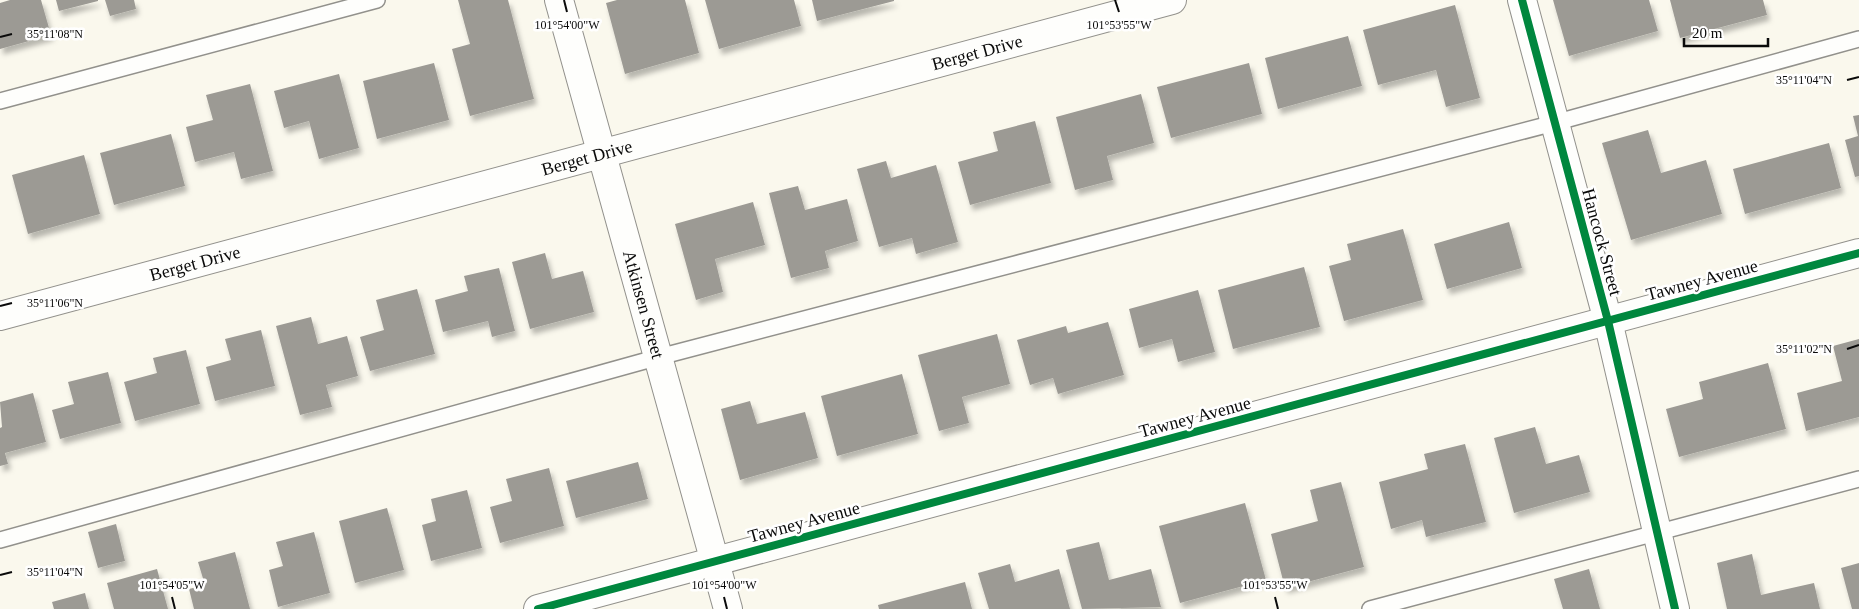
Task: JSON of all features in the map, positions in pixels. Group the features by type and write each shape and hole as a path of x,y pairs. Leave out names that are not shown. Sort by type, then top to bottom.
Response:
{"street":[{"name":"Atkinsen Street","path":"559,0 728,609"},
{"name":"Berget Drive","path":"0,316 1172,0"},
{"name":"Hancock Street","path":"1522,0 1608,321 1675,609"},
{"name":"Tawney Avenue","path":"538,609 1859,253"}],"lane":[{"path":"0,101 377,0"},
{"path":"0,540 659,357 1554,123 1859,39"},
{"path":"1370,609 1859,479"}],"building":[{"path":"10,0 41,0 51,35 0,49 0,3"},
{"path":"56,0 98,0 98,1 59,11"},
{"path":"105,0 134,0 136,9 110,16"},
{"path":"458,0 508,0 534,99 470,116 452,49 470,44"},
{"path":"617,0 685,0 699,53 625,74 606,3"},
{"path":"705,0 794,0 801,26 719,49"},
{"path":"812,0 894,0 894,1 817,21"},
{"path":"1553,0 1649,0 1658,31 1569,56"},
{"path":"1670,0 1763,0 1767,15 1680,38"},
{"path":"1455,5 1480,98 1446,107 1436,70 1378,85 1363,30"},
{"path":"1348,36 1362,86 1278,109 1265,58"},
{"path":"434,63 449,120 377,139 363,81"},
{"path":"1249,63 1262,114 1171,138 1157,87"},
{"path":"339,74 359,148 319,159 309,121 284,128 274,91"},
{"path":"250,84 273,171 241,179 234,152 195,162 186,127 213,120 206,95"},
{"path":"1141,94 1154,143 1107,156 1113,180 1075,190 1056,117"},
{"path":"1859,115 1859,176 1855,177 1845,140 1858,136 1853,116"},
{"path":"1035,121 1051,183 970,205 958,162 998,151 993,132"},
{"path":"1648,130 1661,173 1706,160 1722,214 1631,240 1602,143"},
{"path":"171,134 185,186 114,205 100,153"},
{"path":"1829,143 1841,188 1745,214 1733,169"},
{"path":"84,155 100,214 28,234 12,175"},
{"path":"886,161 891,178 936,165 958,242 916,254 912,238 879,247 857,169"},
{"path":"798,186 805,210 847,199 858,241 825,251 829,268 791,278 769,193"},
{"path":"753,202 765,245 715,259 723,292 696,300 675,224"},
{"path":"1509,222 1522,268 1447,289 1434,244"},
{"path":"1403,229 1423,300 1344,321 1329,266 1351,260 1347,244"},
{"path":"545,253 552,279 583,271 594,312 530,329 512,262"},
{"path":"1304,267 1320,327 1233,349 1218,290"},
{"path":"499,268 515,331 492,337 488,321 443,332 435,300 468,291 464,276"},
{"path":"417,289 435,354 370,371 360,337 384,330 376,300"},
{"path":"1198,290 1215,352 1178,362 1172,339 1139,348 1129,309"},
{"path":"311,317 318,344 347,336 358,376 326,385 332,407 300,415 276,326"},
{"path":"1108,322 1124,375 1058,394 1053,378 1030,385 1017,340 1066,326 1068,333"},
{"path":"261,330 275,386 215,401 206,367 231,360 225,339"},
{"path":"997,334 1010,384 962,397 969,423 939,431 918,355"},
{"path":"1859,339 1859,417 1806,431 1797,393 1842,381 1833,346"},
{"path":"186,350 200,404 135,421 124,382 157,373 153,358"},
{"path":"1768,363 1786,429 1679,457 1666,409 1703,399 1699,382"},
{"path":"108,372 121,423 60,439 52,410 74,404 68,382"},
{"path":"902,374 918,434 837,456 821,396"},
{"path":"33,393 46,442 5,453 8,464 0,466 0,428 2,427 0,402"},
{"path":"750,401 757,424 805,412 818,458 740,480 721,409"},
{"path":"1535,427 1546,464 1579,455 1590,492 1514,513 1494,438"},
{"path":"1465,444 1486,522 1426,537 1422,520 1391,529 1379,482 1428,469 1424,454"},
{"path":"638,462 648,499 576,518 566,481"},
{"path":"549,468 564,526 500,543 490,507 512,501 506,479"},
{"path":"1341,482 1364,567 1285,588 1271,534 1318,521 1310,490"},
{"path":"467,490 482,548 431,561 422,525 436,521 431,499"},
{"path":"1245,503 1266,580 1180,603 1159,526"},
{"path":"387,508 404,570 355,583 339,521"},
{"path":"116,524 125,561 98,568 88,532"},
{"path":"314,532 330,593 278,607 269,570 283,566 276,542"},
{"path":"1099,542 1109,580 1151,569 1161,607 1082,609 1066,550"},
{"path":"235,552 250,609 194,609 189,589 205,585 198,562"},
{"path":"1752,554 1761,595 1814,583 1820,609 1727,609 1717,563"},
{"path":"1859,563 1859,609 1852,609 1841,568"},
{"path":"1010,564 1015,582 1059,569 1070,609 989,609 978,573"},
{"path":"157,569 168,609 114,609 107,583"},
{"path":"1589,569 1600,609 1563,609 1554,579"},
{"path":"965,582 972,609 879,609 878,605"},
{"path":"85,593 89,609 54,609 52,602"}],"cycle path":[{"path":"1522,0 1608,321 1675,609"},
{"path":"538,609 1859,253"}]}
